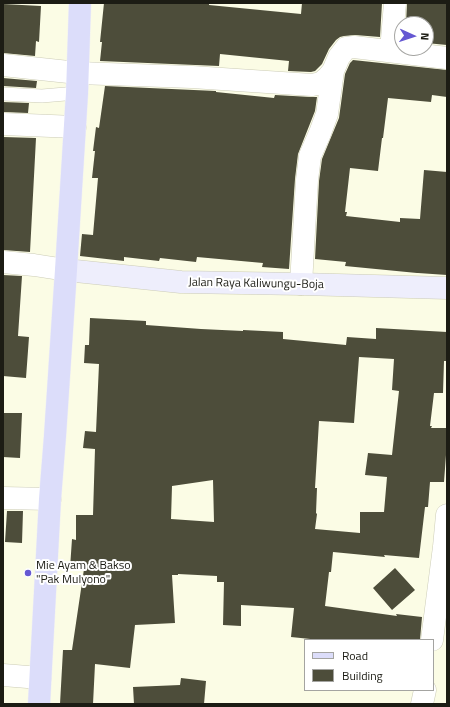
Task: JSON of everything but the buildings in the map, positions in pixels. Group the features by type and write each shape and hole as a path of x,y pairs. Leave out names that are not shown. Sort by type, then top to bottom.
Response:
{"main road":[{"path":"39,704 50,499 78,83 80,3"},
{"name":"Jalan Raya Kaliwungu-Boja","path":"66,270 181,282 447,288"}],"street":[{"path":"391,51 395,3"},
{"path":"301,284 307,180 310,156 327,114 333,71 339,57 346,48 354,47 447,58"},
{"path":"3,65 78,83 192,77 312,85 321,83 333,71"},
{"path":"3,124 75,127"},
{"path":"3,262 66,270"},
{"path":"3,498 50,499"},
{"path":"432,639 447,515"},
{"path":"3,675 40,678"},
{"path":"422,704 424,691"}],"lane":[{"path":"3,94 42,96 78,83"}],"place":[{"name":"Mie Ayam & Bakso \"Pak Mulyono\"","path":"28,573"}]}
